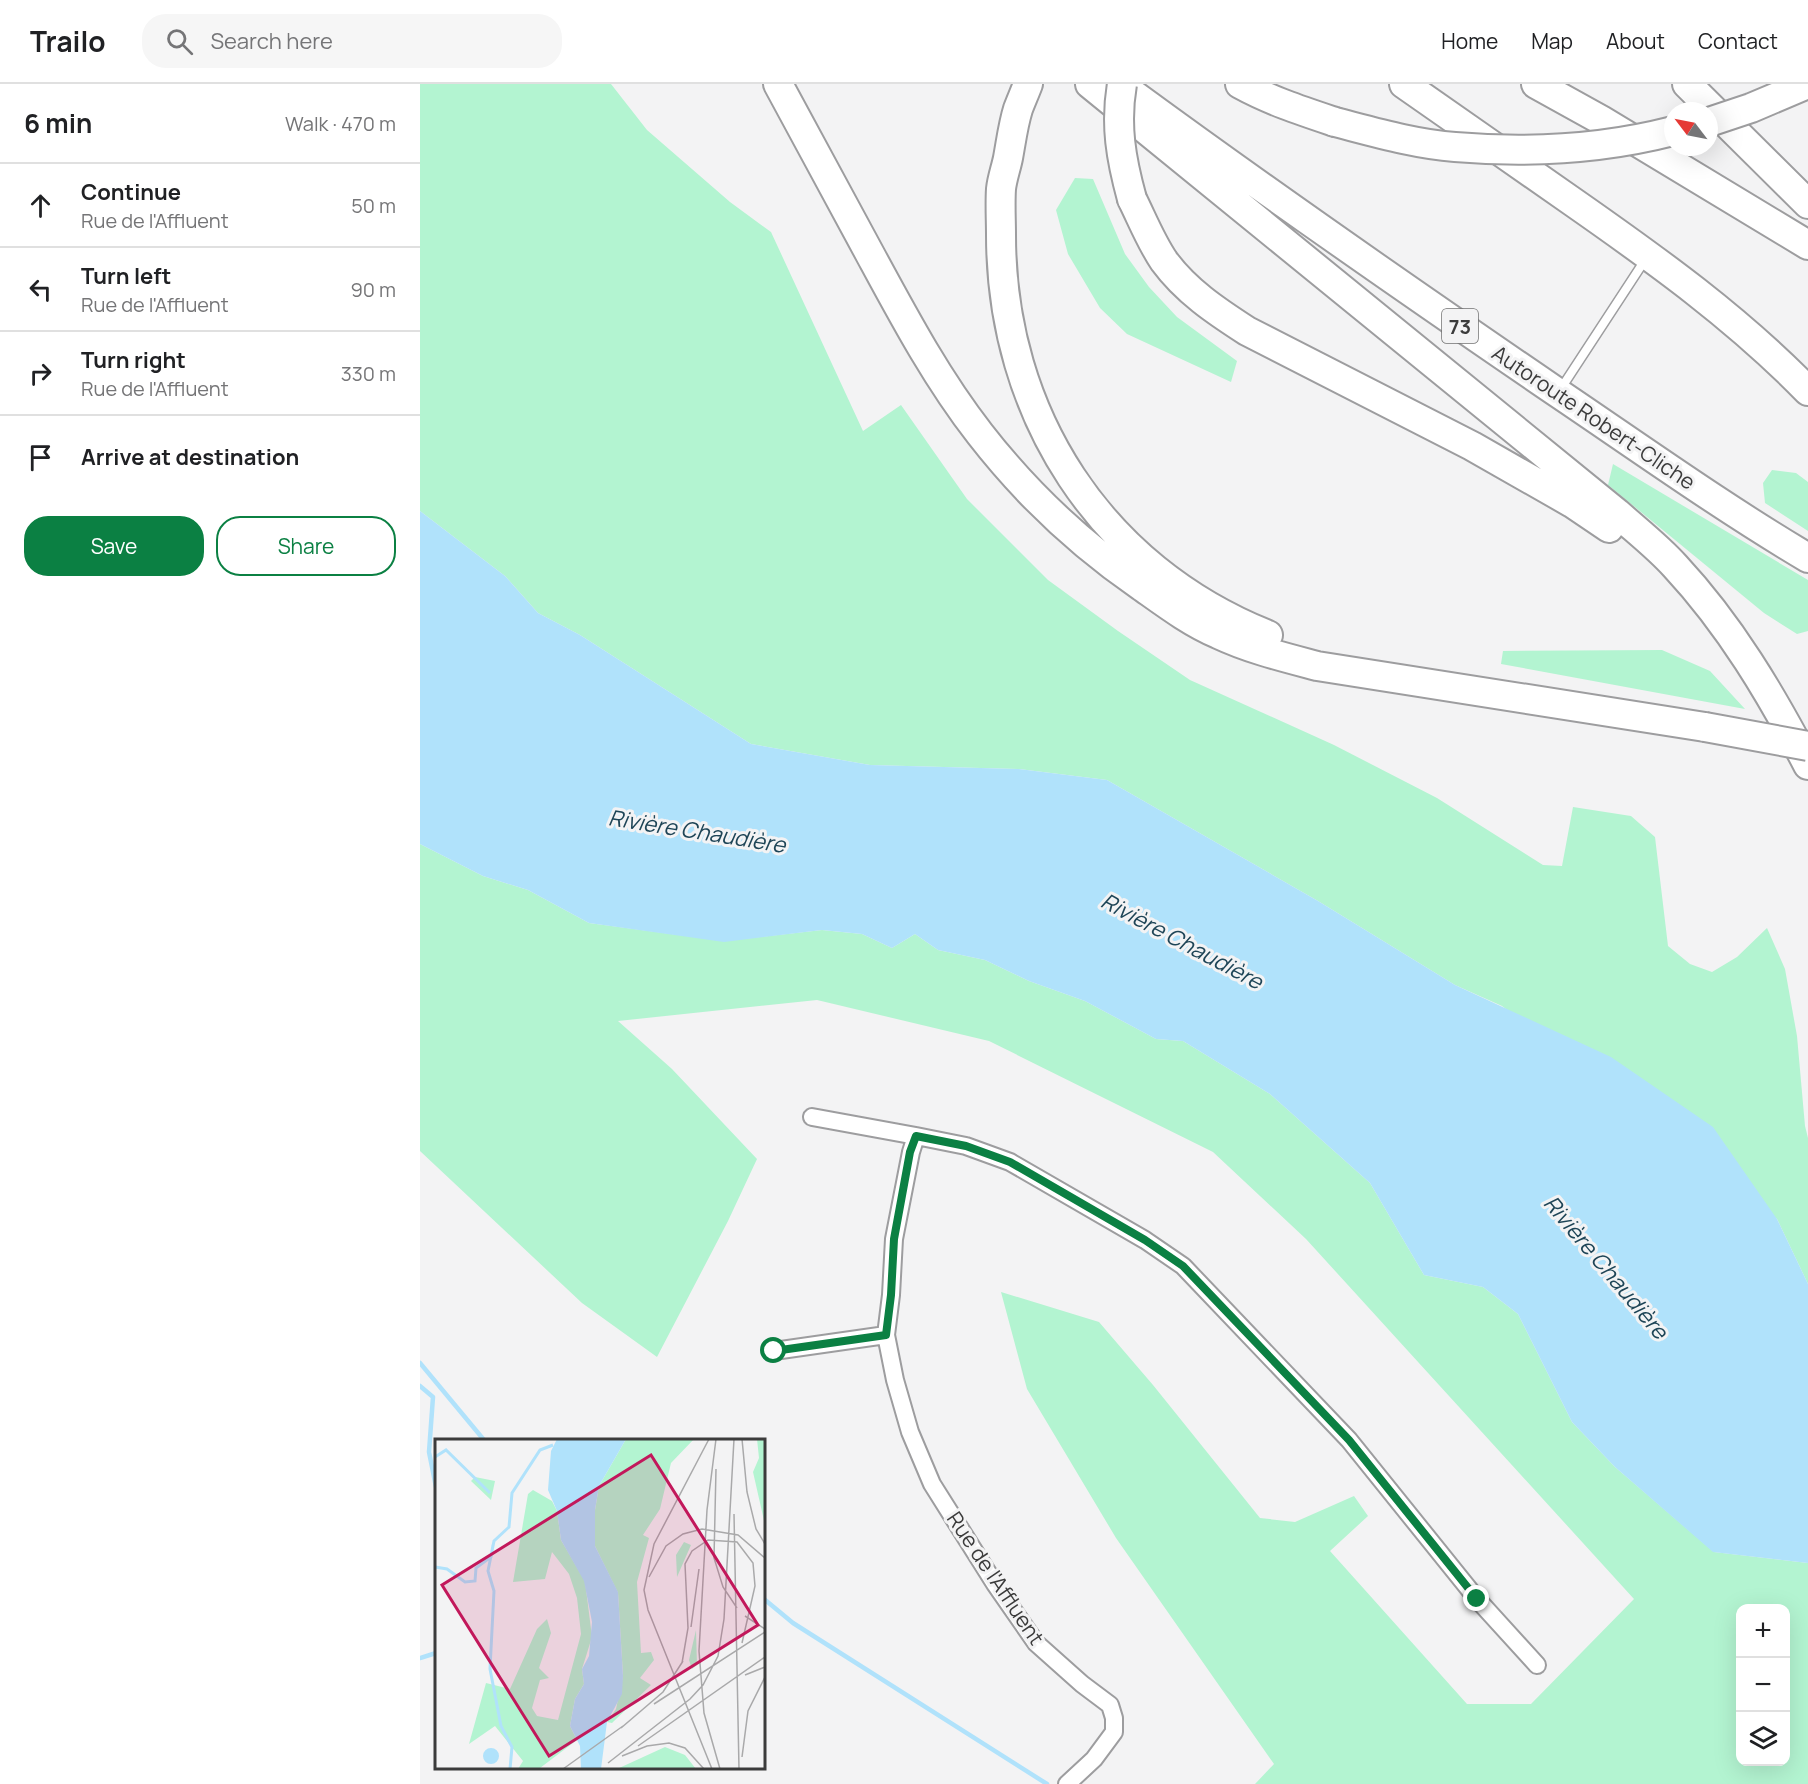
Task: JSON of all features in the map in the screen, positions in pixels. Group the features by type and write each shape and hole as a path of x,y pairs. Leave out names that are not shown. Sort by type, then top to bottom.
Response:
{"highway":[{"path":"778,84 922,349 980,434 1010,471 1064,524 1114,568 1186,617 1241,644 1272,655 1317,666 1645,717 1808,746"},
{"path":"1090,84 1617,513 1674,564 1715,612 1751,664 1808,765"},
{"path":"1121,84 1119,126 1122,161 1132,199 1164,261 1186,287 1214,310 1247,331 1472,446 1572,502 1607,526 1656,567 1702,610 1751,664"},
{"name":"Autoroute Robert-Cliche","path":"1121,84 1345,246 1558,393 1745,521 1808,558"},
{"path":"1240,84 1294,109 1335,122 1392,136 1454,147 1564,148 1664,133"},
{"path":"1404,84 1648,255 1733,320 1808,391"},
{"path":"1536,84 1601,120 1800,240"},
{"path":"1687,84 1805,202"},
{"path":"1718,119 1751,108 1806,84"},
{"path":"1023,97 1001,189 1001,269 1010,335 1024,383 1043,430 1089,503 1126,543 1163,576 1202,602 1244,625 1276,638 1313,649 1645,717"}],"street":[{"path":"812,1117 966,1146 1010,1162 1145,1240 1183,1266 1349,1440 1477,1599 1537,1665"},
{"name":"Rue de l'Affluent","path":"916,1136 910,1152 894,1239 886,1335 895,1380 910,1432 932,1484 995,1584 1036,1643 1082,1684 1110,1705 1114,1718 1114,1732 1094,1759 1067,1784"},
{"path":"774,1351 886,1335"}],"lane":[{"path":"1558,393 1648,255"}],"green space":[{"path":"420,84 611,84 647,130 730,202 771,232 863,431 901,405 967,499 1048,580 1190,680 1334,745 1437,798 1543,865 1562,866 1573,807 1631,816 1655,837 1668,946 1690,964 1712,972 1737,957 1767,928 1785,969 1797,1036 1808,1138 1808,1284 1777,1219 1502,1006 1455,985 1318,901 1107,780 1019,769 870,765 751,744 580,635 538,613 505,576 420,511"},
{"path":"1075,178 1093,179 1125,254 1149,287 1177,317 1237,361 1231,382 1127,334 1100,308 1068,254 1056,210"},
{"path":"1613,464 1808,580 1808,631 1797,634 1764,613 1608,485"},
{"path":"1772,470 1796,473 1808,482 1808,531 1765,503 1763,483"},
{"path":"1662,650 1710,671 1745,709 1501,664 1503,651"},
{"path":"420,844 483,876 528,890 589,923 724,941 822,930 862,934 892,948 915,934 938,950 985,960 1029,981 1085,1001 1156,1039 1183,1041 1270,1094 1370,1183 1424,1275 1483,1287 1518,1314 1572,1422 1615,1467 1714,1552 1808,1563 1808,1784 1255,1784 1274,1764 1116,1538 1027,1389 1001,1292 1099,1322 1260,1518 1295,1522 1354,1496 1368,1516 1330,1551 1467,1704 1531,1704 1634,1599 1306,1239 1213,1152 989,1041 817,1000 618,1021 672,1069 757,1159 728,1221 657,1357 582,1303 420,1151"}],"water":[{"name":"Rivière Chaudière","path":"420,511 505,576 538,613 580,635 751,744 870,765 1019,769 1107,780 1318,901 1455,985 1611,1057 1713,1127 1777,1219 1808,1284 1808,1563 1713,1552 1615,1467 1572,1422 1518,1314 1483,1287 1424,1275 1370,1183 1270,1094 1183,1041 1156,1039 1085,1001 1029,981 985,960 938,950 915,934 892,948 862,934 822,930 724,942 589,923 528,890 483,876 420,844"}],"waterway":[{"path":"420,1363 483,1439"},
{"path":"420,1386 433,1397 429,1452 435,1482"},
{"path":"765,1600 793,1623 1047,1784"},
{"path":"420,1658 435,1653"}],"route":[{"path":"774,1351 886,1335 894,1239 910,1152 916,1136 966,1146 1010,1162 1145,1240 1183,1266 1349,1440 1477,1599"}]}
